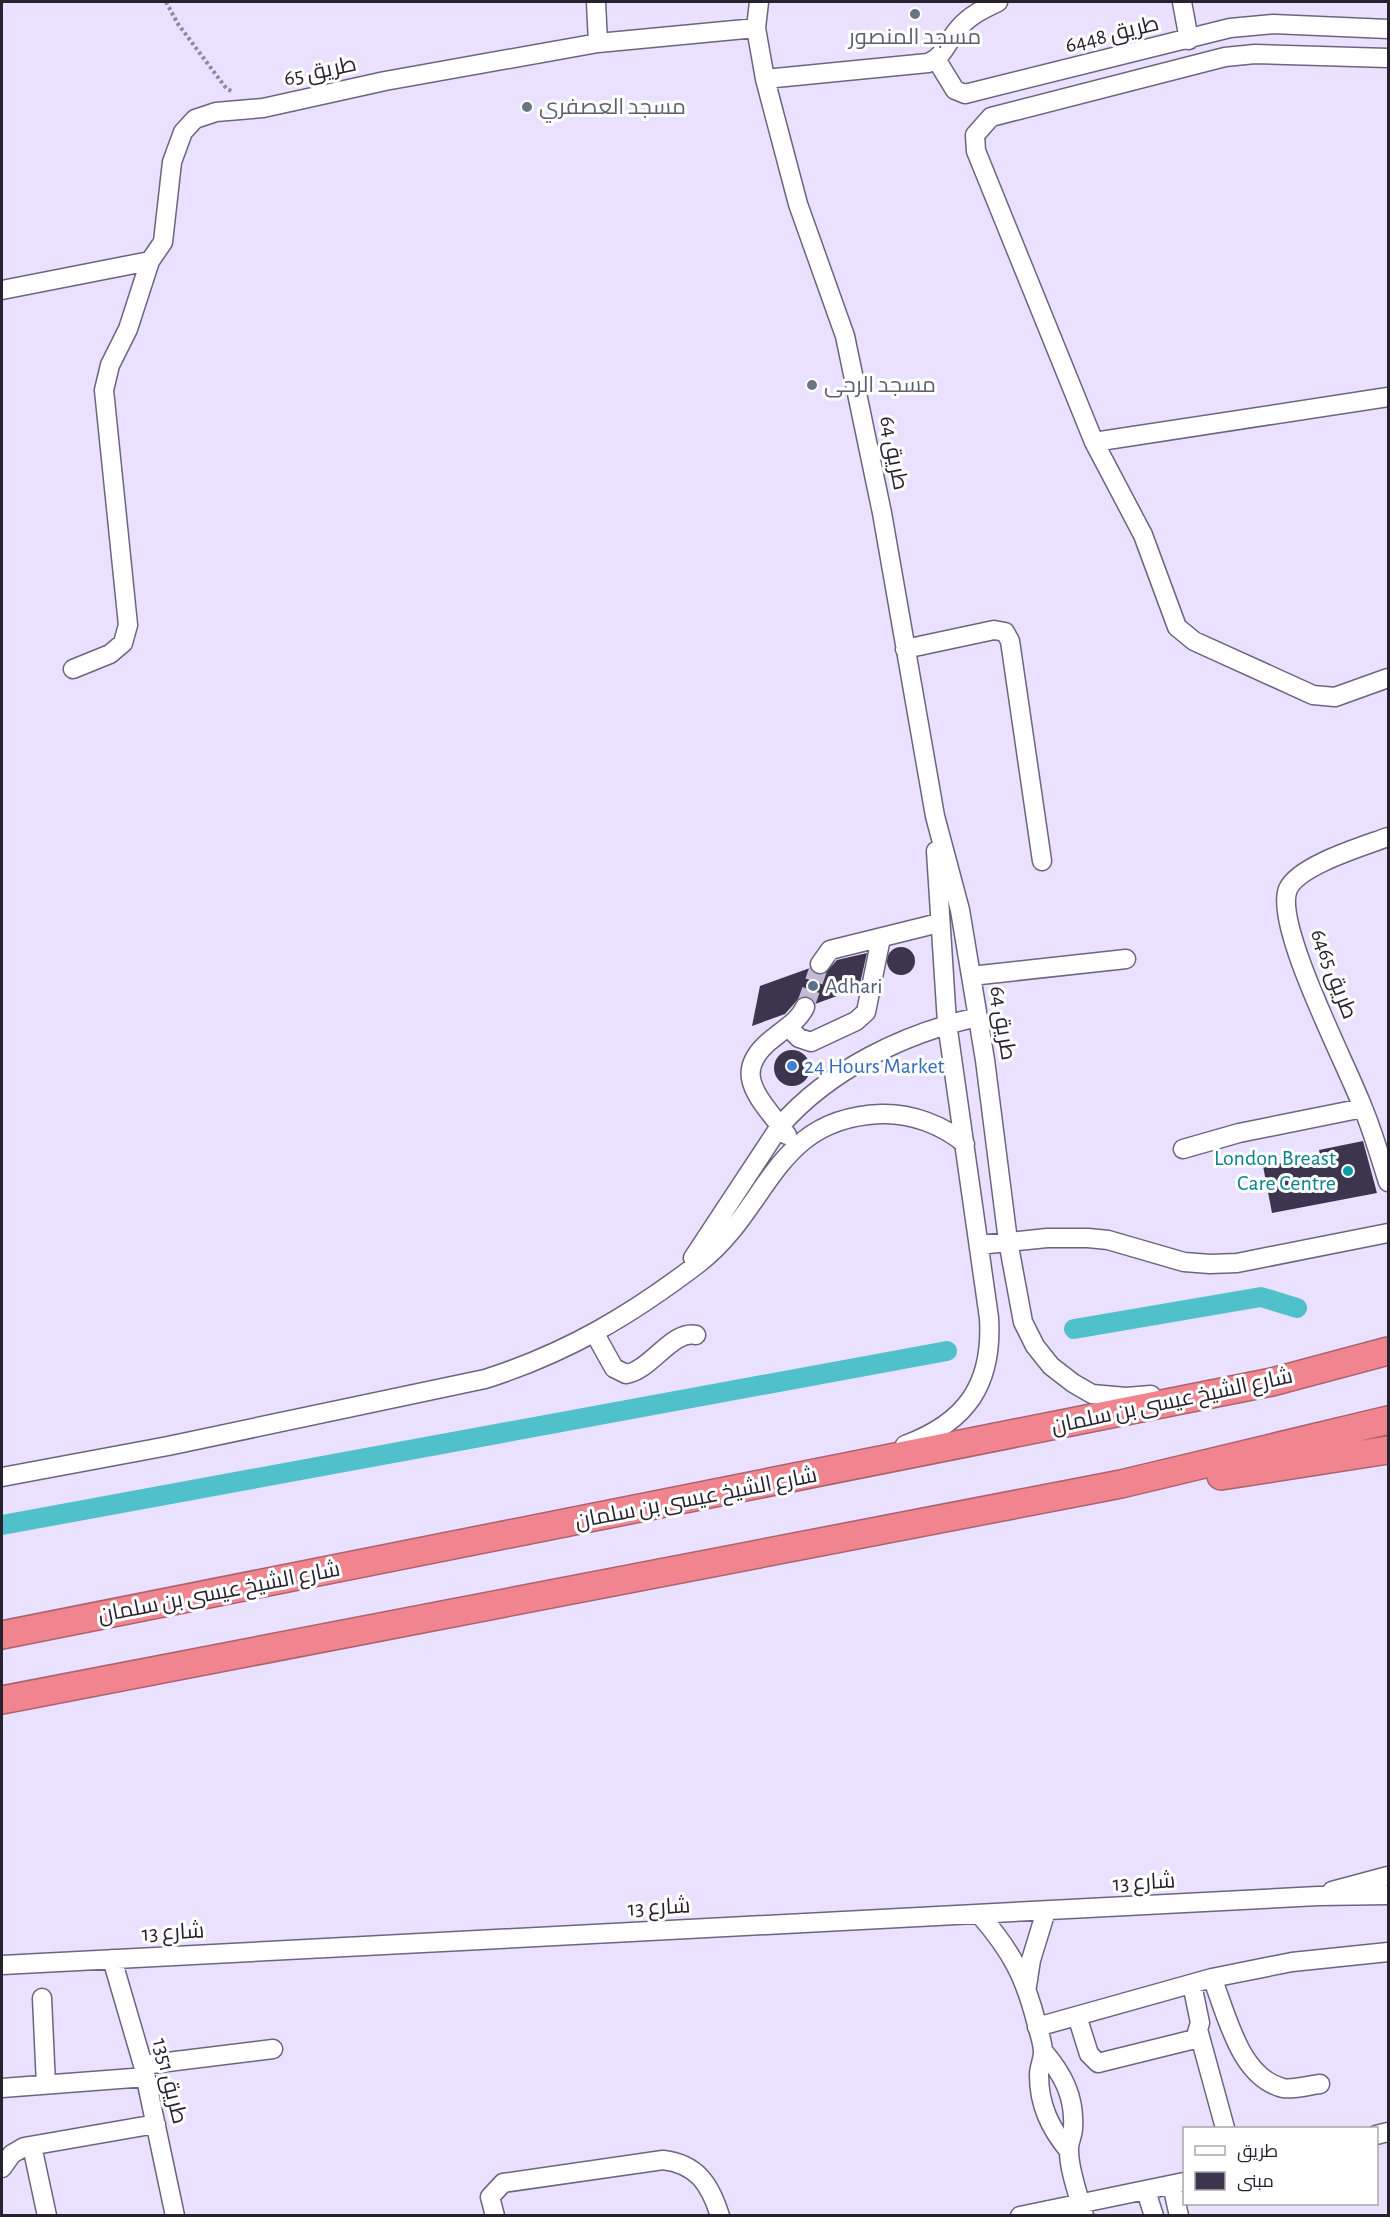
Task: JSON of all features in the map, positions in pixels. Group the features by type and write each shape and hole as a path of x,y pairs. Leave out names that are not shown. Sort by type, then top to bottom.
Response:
{"highway":[{"name":"شارع الشيخ عيسى بن سلمان","path":"2,1635 1272,1382 1389,1352"},
{"path":"2,1700 1121,1484 1389,1420"},
{"path":"1121,1484 1263,1471 1389,1450"}],"street":[{"path":"596,2 598,43"},
{"name":"طريق 64","path":"759,2 756,28 765,79 798,204 845,336 884,525 935,816 960,910 978,1017 1008,1241 1023,1322 1035,1346 1051,1366 1092,1394 1126,1397 1272,1382"},
{"path":"1182,2 1189,40"},
{"path":"765,79 928,63 945,51 959,28 986,4"},
{"name":"طريق 6448","path":"936,59 948,82 955,90 965,94 1230,28 1273,24 1389,29"},
{"name":"طريق 65","path":"73,669 110,654 123,643 128,625 104,390 110,365 128,329 150,261 163,242 172,162 183,132 195,119 216,112 263,108 385,81 598,43 756,28"},
{"path":"1389,58 1255,54 1225,57 991,117 975,135 976,151 1094,442 1143,535 1176,627 1184,634 1313,695 1335,697 1389,678"},
{"path":"2,290 150,261"},
{"path":"1094,442 1389,397"},
{"path":"905,648 994,630 1005,632 1010,641 1042,861"},
{"name":"طريق 64","path":"846,1468 933,1435 955,1419 973,1397 985,1372 991,1345 947,1023 939,923 935,816"},
{"name":"طريق 6465","path":"1389,837 1308,870 1288,888 1286,904 1288,922 1308,979 1363,1108 1389,1182"},
{"path":"820,964 830,950 939,923"},
{"path":"788,1027 799,1038 811,1042 862,1017 869,1006 880,938"},
{"path":"971,976 1126,959"},
{"path":"795,1146 754,1089 750,1068 759,1049 788,1027 805,1007"},
{"path":"683,1273 780,1126 793,1111 847,1070 904,1039 947,1023 978,1017"},
{"path":"1184,1149 1239,1133 1363,1108"},
{"path":"2,1477 168,1446 485,1379 522,1367 595,1334 633,1311 715,1248 795,1146 809,1135 844,1120 865,1115 889,1114 913,1117 936,1126 965,1144"},
{"path":"979,1245 1047,1238 1098,1239 1184,1262 1210,1264 1237,1263 1389,1233"},
{"path":"595,1334 614,1368 626,1374 639,1370 684,1336 696,1335"},
{"name":"شارع 13","path":"1318,1896 1389,1876"},
{"name":"شارع 13","path":"2,1965 1318,1896 1389,1895"},
{"path":"1027,1986 1035,1944 1046,1911"},
{"path":"980,1915 1007,1948 1027,1986 1043,2051 1039,2072 1040,2094 1045,2115 1055,2134 1069,2151"},
{"path":"1037,2027 1212,1978 1292,1962 1389,1952"},
{"name":"طريق 1351","path":"112,1959 144,2071 175,2216"},
{"path":"1212,1978 1243,2056 1252,2068 1264,2078 1284,2088 1320,2084"},
{"path":"1192,1984 1200,2023 1199,2033 1225,2127"},
{"path":"42,1998 46,2085"},
{"path":"1077,2016 1089,2054 1098,2062 1195,2039 1199,2033"},
{"path":"2,2088 46,2085 144,2071 273,2049"},
{"path":"1043,2051 1057,2068 1067,2087 1073,2119 1069,2151 1082,2209"},
{"path":"2,2168 12,2154 32,2146 156,2124"},
{"path":"32,2146 47,2216"},
{"path":"495,2216 490,2197 503,2183 663,2160 677,2162 702,2177 711,2189 720,2216"},
{"path":"1020,2216 1082,2209 1146,2190 1178,2184 1179,2216"},
{"path":"1146,2190 1154,2216"}],"path":[{"path":"166,2 178,24 226,88 263,108"}],"building":[{"path":"901,947 911,951 915,961 911,971 901,975 891,971 887,961 891,951"},
{"name":"Adhari","path":"867,953 859,988 815,1004 810,997 800,997 785,1014 752,1026 760,986 810,968 814,973 824,974 837,960"},
{"name":"24 Hours Market","path":"792,1050 805,1055 810,1068 805,1081 792,1086 779,1081 774,1068 779,1055"},
{"path":"1363,1141 1377,1193 1272,1213 1263,1166 1282,1163 1283,1168 1321,1161 1319,1150"}],"waterway":[{"path":"1074,1329 1261,1297 1297,1308"},
{"path":"2,1525 947,1351"}],"tunnel":[{"path":"805,1007 820,964"}],"place":[{"name":"مسجد المنصور","path":"915,14"},
{"name":"مسجد العصفري","path":"527,107"},
{"name":"مسجد الرحى","path":"812,385"},
{"name":"Adhari","path":"813,986"},
{"name":"24 Hours Market","path":"792,1066"},
{"name":"London Breast Care Centre","path":"1348,1171"}]}
